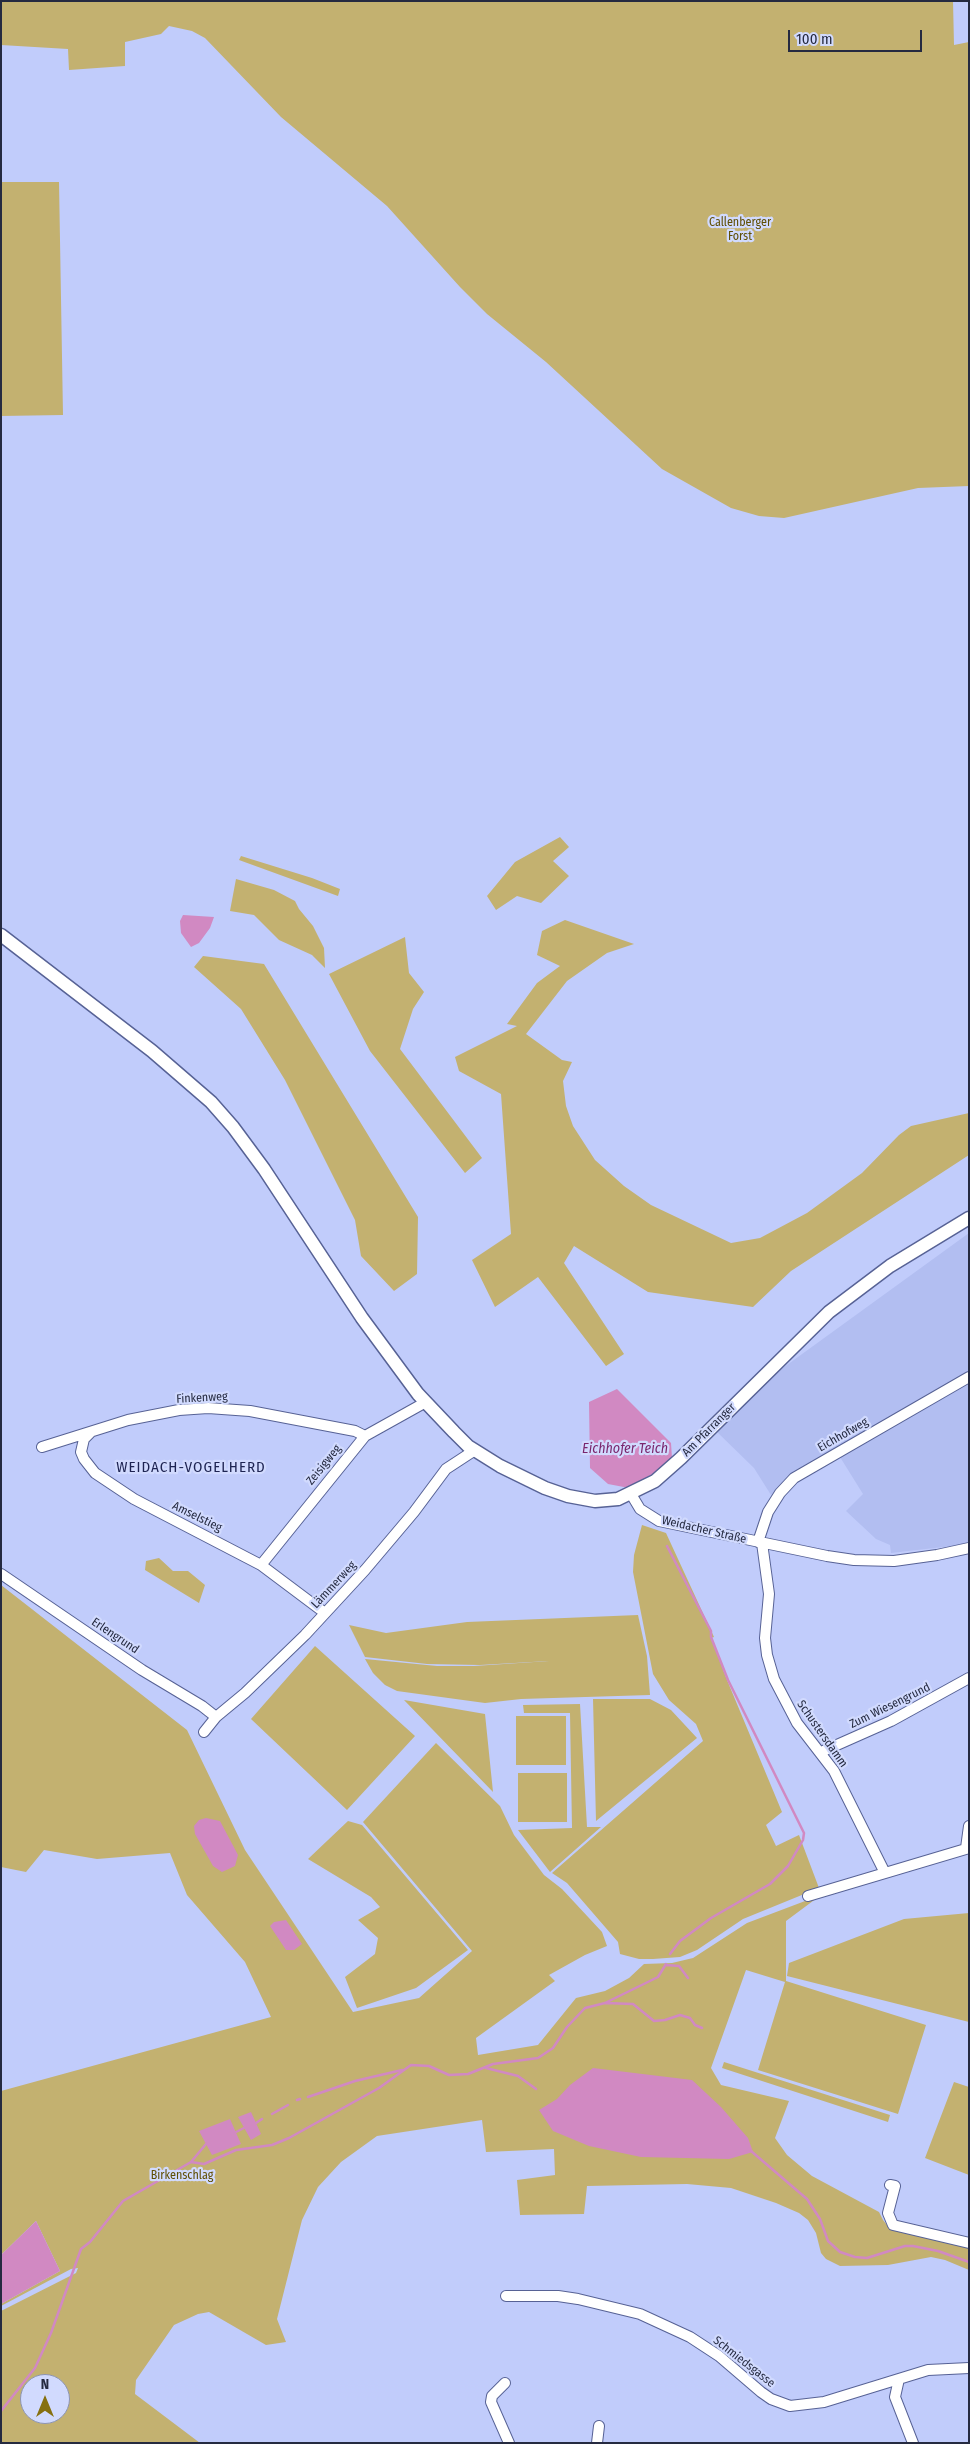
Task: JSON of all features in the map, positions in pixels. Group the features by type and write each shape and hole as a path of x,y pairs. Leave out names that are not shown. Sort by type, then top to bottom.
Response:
{"main road":[{"path":"1,935 152,1051 212,1102 253,1153 334,1278 426,1402 454,1432 475,1450 526,1480 568,1496 603,1502 631,1494"},
{"name":"Am Pfarranger","path":"631,1494 655,1481 681,1458 816,1324 859,1288 969,1218"}],"street":[{"name":"Eichhofweg","path":"760,1543 768,1512 780,1493 794,1478 969,1377"},
{"name":"Zeisigweg","path":"261,1565 365,1436 426,1402"},
{"name":"Finkenweg","path":"42,1447 153,1414 179,1410 230,1408 355,1431 365,1436"},
{"name":"Amselstieg","path":"90,1433 84,1439 81,1452 88,1466 95,1473 134,1500 261,1565 325,1613"},
{"name":"Lämmerweg","path":"204,1732 216,1717 245,1694 325,1613 392,1540 446,1470 475,1450"},
{"name":"Weidacher Straße","path":"631,1494 640,1509 654,1519 827,1556 867,1561 906,1560 969,1548"},
{"name":"Schustersdamm","path":"760,1543 769,1594 765,1638 767,1655 774,1679 797,1722 834,1771 885,1873"},
{"name":"Erlengrund","path":"1,1574 121,1656 202,1706 216,1717"},
{"name":"Zum Wiesengrund","path":"821,1752 891,1721 969,1678"},
{"path":"808,1896 967,1848 969,1826"},
{"path":"890,2184 895,2186 888,2213 892,2225 969,2243"},
{"name":"Schmiedsgasse","path":"506,2296 571,2298 640,2314 690,2337 719,2356 766,2396 790,2406 824,2402 928,2370 969,2368"},
{"path":"899,2379 895,2397 900,2414 913,2443"},
{"path":"505,2383 492,2396 491,2402 509,2443"},
{"path":"597,2443 598,2426"}],"shaded area":[{"path":"969,1233 969,1544 891,1553 890,1545 876,1539 846,1511 863,1494 835,1449 791,1473 771,1495 754,1468 716,1431 769,1378"}],"green space":[{"name":"Callenberger Forst","path":"1,1 953,1 954,45 969,42 969,486 918,488 784,518 759,516 731,508 662,469 546,362 487,314 387,206 281,117 205,38 192,31 169,26 161,34 125,42 125,66 69,70 68,49 1,45"},
{"path":"1,182 59,182 63,415 1,416"},
{"path":"560,837 569,847 553,861 569,876 541,903 517,896 496,910 487,896 515,862"},
{"path":"241,856 312,878 340,889 338,896 239,860"},
{"path":"236,879 274,890 295,901 313,926 324,948 325,968 312,955 279,940 254,915 230,911"},
{"path":"565,920 634,944 607,953 567,981 526,1034 562,1060 572,1062 563,1081 566,1106 573,1126 595,1160 624,1186 651,1205 731,1243 760,1238 807,1213 862,1173 899,1135 911,1126 969,1113 969,1155 791,1271 753,1307 648,1292 574,1246 564,1263 624,1354 606,1366 538,1277 495,1307 472,1260 511,1234 501,1094 459,1071 455,1057 517,1026 507,1024 537,983 560,966 537,955 542,931"},
{"path":"405,937 409,973 424,992 413,1009 400,1049 482,1158 465,1173 370,1051 329,974"},
{"path":"203,956 264,964 418,1217 417,1274 394,1291 361,1256 355,1220 285,1080 241,1009 194,967"},
{"path":"642,1525 666,1533 714,1637 711,1638 727,1680 782,1812 766,1825 776,1846 799,1835 819,1888 743,1919 697,1950 680,1957 653,1959 639,1959 620,1954 618,1942 567,1883 552,1873 703,1741 696,1724 669,1700 653,1674 633,1572 634,1555"},
{"path":"159,1558 173,1571 188,1571 205,1585 199,1603 145,1570 146,1561"},
{"name":"Birkenschlag","path":"1,1585 187,1730 245,1850 353,2012 419,1998 472,1951 363,1822 436,1743 500,1806 514,1835 544,1875 562,1889 602,1932 607,1946 585,1955 549,1975 555,1981 476,2038 478,2055 538,2045 576,1998 605,1991 629,1978 644,1964 672,1963 693,1958 747,1923 821,1895 786,1921 786,1981 926,2025 898,2114 758,2070 785,1982 746,1970 711,2068 721,2085 789,2101 775,2138 787,2155 812,2176 879,2212 891,2230 969,2248 969,2270 945,2260 931,2257 888,2265 840,2266 826,2259 821,2253 816,2233 808,2220 799,2213 731,2188 687,2184 587,2186 584,2214 520,2215 517,2180 555,2175 554,2149 486,2152 482,2120 377,2136 341,2162 318,2187 302,2220 277,2319 286,2342 266,2345 209,2312 198,2314 174,2325 136,2380 135,2394 200,2443 1,2443 1,2311 76,2273 78,2268 71,2269 1,2306 1,2304 60,2271 36,2221 1,2255 1,2091 271,2017 245,1962 187,1895 170,1853 97,1859 44,1850 26,1872 1,1867"},
{"path":"638,1615 647,1656 650,1695 521,1699 485,1703 397,1691 385,1685 373,1673 365,1659 437,1666 474,1666 549,1661 480,1665 427,1664 365,1657 349,1625 386,1633 467,1622"},
{"path":"315,1646 415,1736 347,1810 251,1719"},
{"path":"593,1699 650,1699 671,1710 697,1738 596,1821"},
{"path":"404,1700 485,1714 493,1792"},
{"path":"580,1704 587,1827 601,1827 550,1872 518,1830 572,1828 570,1713 524,1713 523,1705"},
{"path":"516,1716 566,1716 566,1765 516,1765"},
{"path":"518,1773 567,1773 567,1822 518,1822"},
{"path":"348,1821 362,1825 468,1950 416,1988 357,2008 345,1977 375,1954 378,1938 358,1920 380,1907 371,1897 308,1859"},
{"path":"969,1913 969,2022 787,1976 789,1963 904,1919"},
{"path":"724,2062 890,2115 888,2122 722,2068"},
{"path":"954,2082 969,2087 969,2175 925,2158"}],"water":[{"path":"183,915 214,917 210,928 199,943 191,947 181,933 180,921"},
{"name":"Eichhofer Teich","path":"617,1389 671,1443 672,1458 659,1470 629,1488 608,1484 590,1468 589,1402"},
{"path":"206,1818 220,1821 238,1855 235,1866 222,1872 213,1866 195,1834 194,1826 199,1820"},
{"path":"286,1920 302,1944 294,1950 286,1950 270,1926 274,1922"},
{"path":"593,2068 692,2080 721,2107 748,2138 753,2152 729,2159 641,2157 589,2146 553,2131 539,2110 557,2099 570,2085"},
{"path":"251,2112 261,2134 251,2140 238,2117"},
{"path":"230,2119 241,2144 212,2155 199,2131"},
{"path":"36,2221 60,2271 1,2304 1,2255"}],"waterway":[{"path":"667,1546 711,1631 711,1637 728,1680 804,1833 803,1840 788,1866 770,1884 711,1918 680,1941 670,1954"},
{"path":"191,2162 204,2164 236,2150 272,2145 289,2138 379,2088 411,2065 429,2066 449,2075 468,2074 493,2064 538,2058 553,2048 567,2027 585,2008 605,2003 658,1977 666,1964"},
{"path":"666,1965 679,1966 688,1978"},
{"path":"605,2003 633,2004 654,2021 680,2015 690,2018 695,2025 702,2028"},
{"path":"486,2068 518,2076 536,2089"},
{"path":"308,2097 355,2081 402,2070"},
{"path":"272,2114 288,2105"},
{"path":"256,2123 262,2119"},
{"path":"236,2132 244,2128"},
{"path":"1,2411 35,2368 51,2333 81,2249 90,2242 123,2201 191,2162 206,2144"},
{"path":"751,2151 807,2199 820,2219 828,2241 840,2252 855,2257 867,2258 905,2246 913,2246 938,2251 969,2262"}],"district":[{"name":"WEIDACH-VOGELHERD","path":"191,1468"}]}
